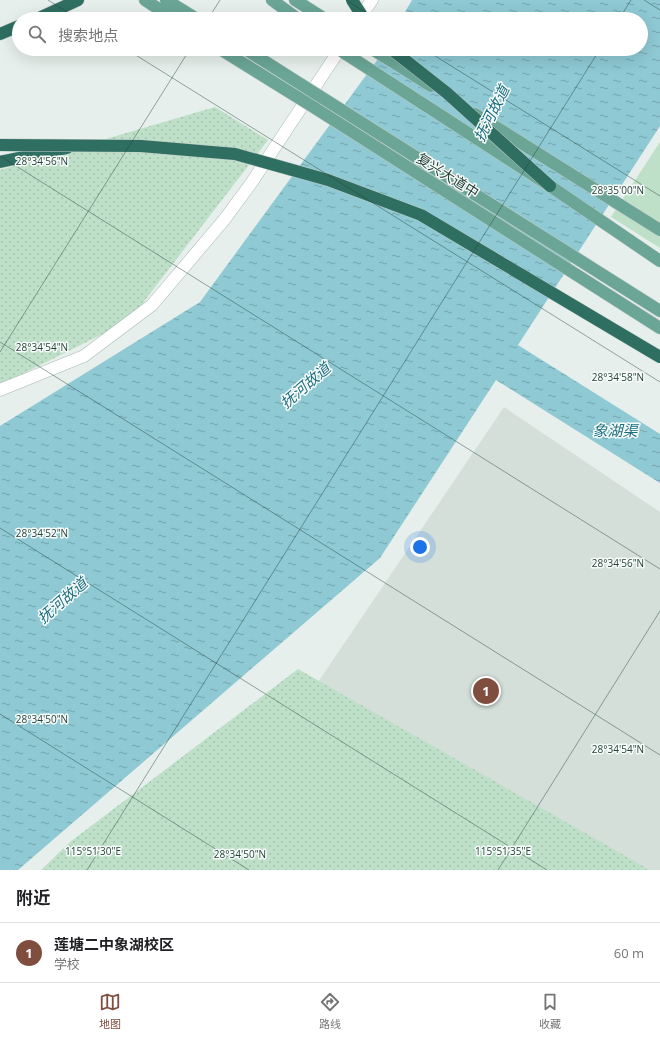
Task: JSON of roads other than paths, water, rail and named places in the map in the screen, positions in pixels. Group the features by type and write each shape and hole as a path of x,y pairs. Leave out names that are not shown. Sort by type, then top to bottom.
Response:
{"highway":[{"path":"52,12 78,0"},
{"path":"352,0 360,12"},
{"path":"0,34 12,29"},
{"path":"400,56 447,93 550,186"},
{"path":"0,162 82,145"},
{"path":"0,146 141,146 234,154 335,183 421,215 660,357"}],"main road":[{"path":"145,0 163,12"},
{"path":"166,0 186,12"},
{"path":"272,0 288,12"},
{"path":"295,0 314,12"},
{"name":"复兴大道中","path":"231,56 660,328"},
{"path":"257,56 660,311"},
{"path":"351,56 550,186 660,261"},
{"path":"383,56 660,230"}],"lane":[{"path":"364,12 372,0"},
{"path":"0,390 84,356 152,305 224,220 335,56"}],"water":[{"path":"412,0 660,0 660,126 518,345 660,434 660,483 496,380 380,558 18,870 0,870 0,426 200,302 380,56 648,56 648,12 405,12"}],"place":[{"name":"莲塘二中象湖校区","path":"486,691"}],"water label":[{"name":"抚河故道","path":"491,113"},
{"name":"抚河故道","path":"305,385"},
{"name":"象湖渠","path":"615,430"},
{"name":"抚河故道","path":"62,600"}]}
